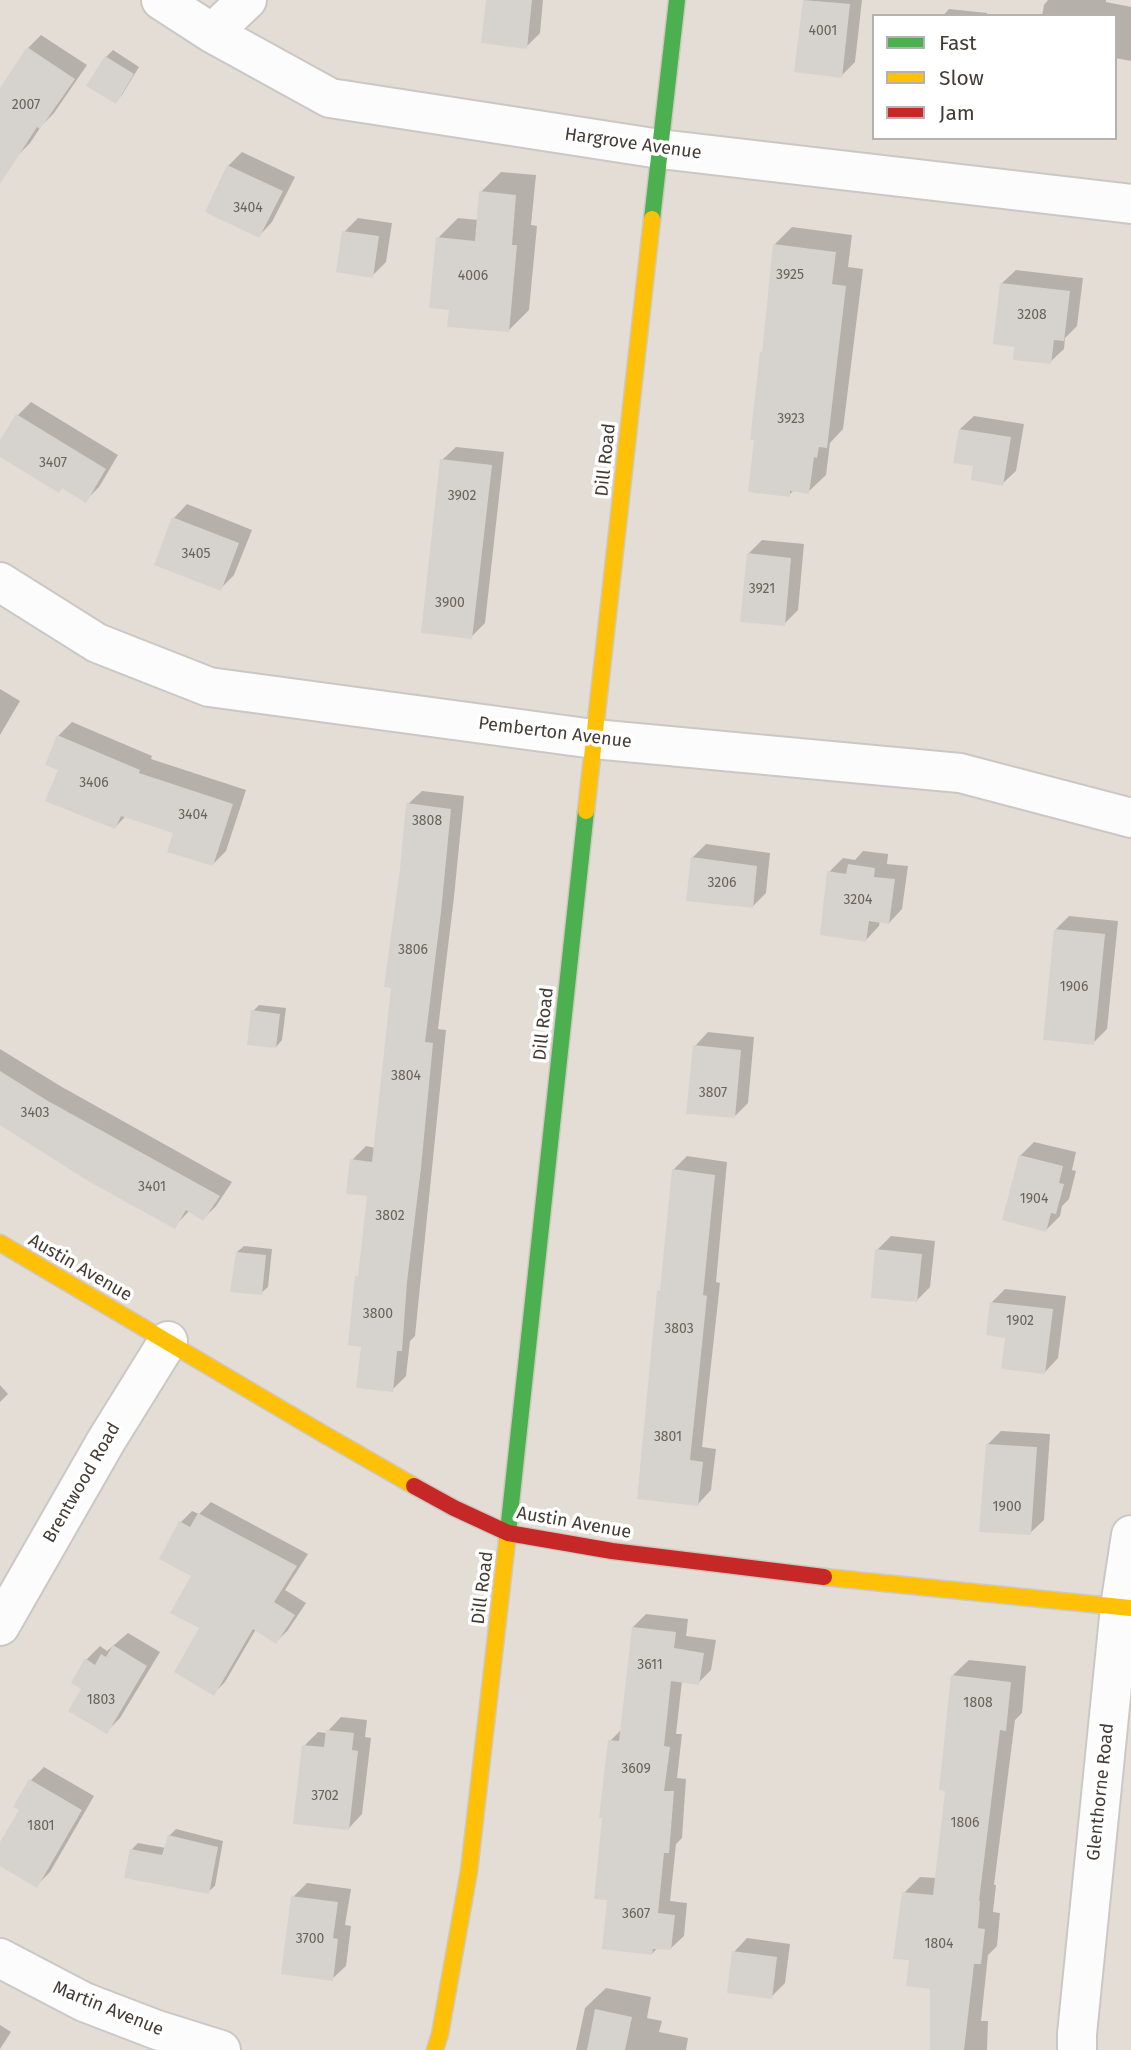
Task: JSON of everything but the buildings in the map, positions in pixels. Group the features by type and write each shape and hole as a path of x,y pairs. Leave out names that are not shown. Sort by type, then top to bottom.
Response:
{"street":[{"name":"Hargrove Avenue","path":"161,0 212,33 330,98 660,149 1131,204"},
{"path":"212,33 247,0"},
{"name":"Dill Road","path":"435,2050 469,1871 677,0"},
{"name":"Pemberton Avenue","path":"0,582 97,643 209,687 594,739 960,773 1131,818"},
{"name":"Austin Avenue","path":"0,1243 320,1432 454,1508 508,1533 612,1551 852,1580 1126,1608"},
{"name":"Brentwood Road","path":"0,1626 106,1441 168,1341"},
{"name":"Glenthorne Road","path":"1077,2050 1126,1608 1131,1535"},
{"name":"Martin Avenue","path":"0,1958 84,2003 221,2050"}],"shaded area":[{"path":"0,0 1131,0 1131,2050 0,2050"}],"traffic: fast":[{"path":"652,219 677,0"},
{"path":"507,1541 586,811"}],"traffic: slow":[{"path":"586,811 652,219"},
{"path":"0,1243 414,1486"},
{"path":"435,2050 469,1871 507,1541"},
{"path":"824,1577 1131,1608"}],"traffic: jam":[{"path":"414,1486 508,1533 612,1551 824,1577"}]}
